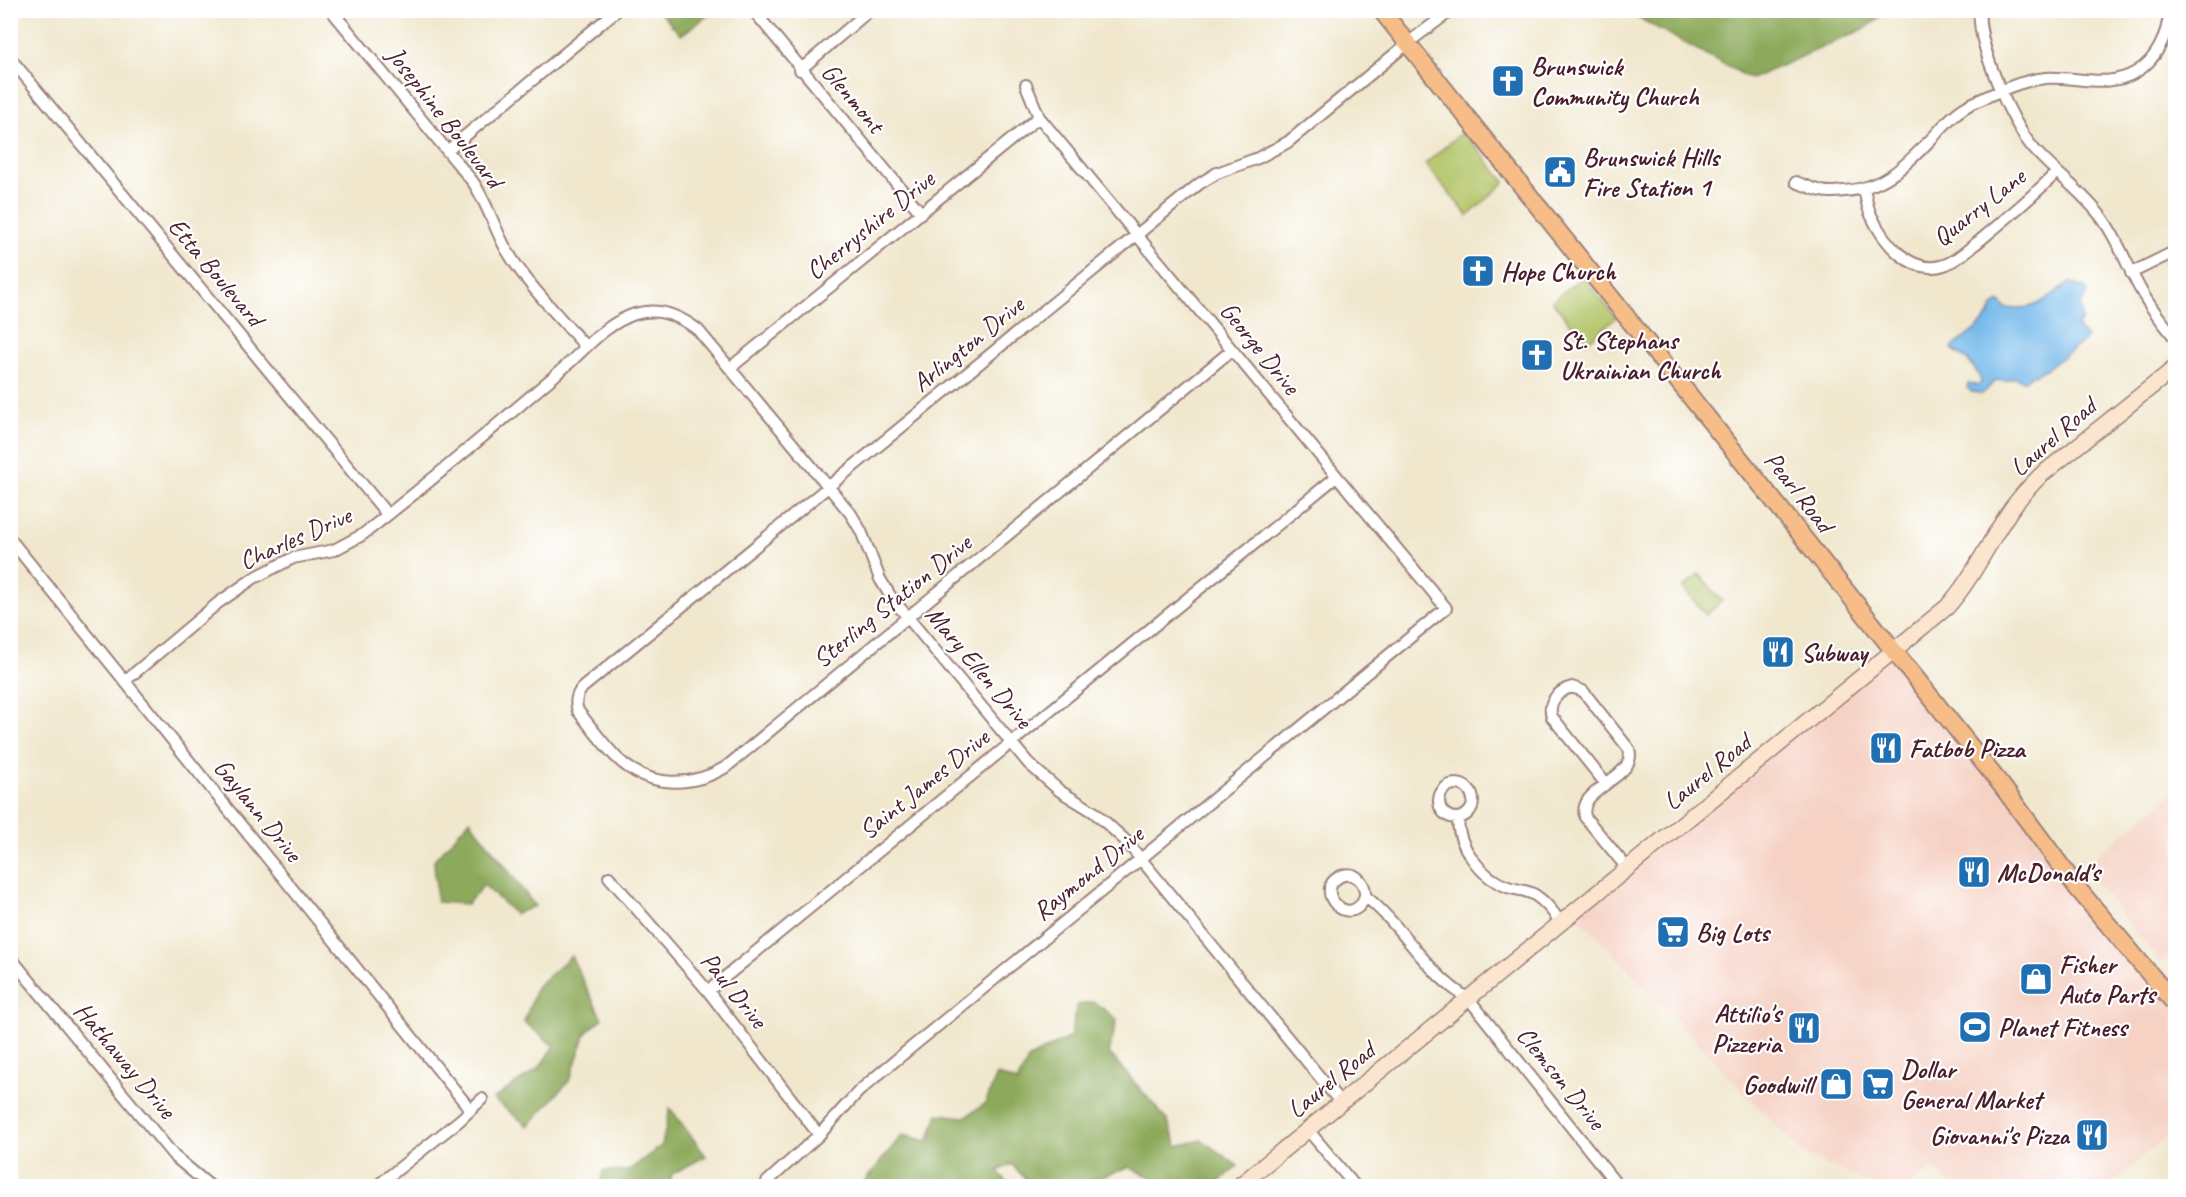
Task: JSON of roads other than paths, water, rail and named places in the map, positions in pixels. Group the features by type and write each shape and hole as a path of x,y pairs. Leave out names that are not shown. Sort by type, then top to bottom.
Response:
{"main road":[{"name":"Pearl Road","path":"1382,10 2002,786 2078,889 2175,1005"}],"street":[{"name":"Josephine Boulevard","path":"331,10 482,196 501,240 520,271 586,347"},
{"name":"Glenmont","path":"753,10 800,70 921,213"},
{"path":"800,70 870,10"},
{"name":"Arlington Drive","path":"576,703 577,694 582,688 1137,235 1208,179 1288,142 1452,10"},
{"path":"1980,10 1981,33 2002,91 2022,134 2103,219 2131,273 2155,313 2175,339"},
{"path":"1796,182 1824,192 1864,189 1888,179 1899,171 1955,113 1965,106 2021,83 2044,78 2111,81 2133,74 2151,60 2163,41 2170,10"},
{"path":"447,151 616,11"},
{"name":"Etta Boulevard","path":"10,58 387,514"},
{"name":"George Drive","path":"1026,85 1039,117 1446,608"},
{"name":"Cherryshire Drive","path":"730,368 1039,117"},
{"name":"Quarry Lane","path":"1864,189 1876,225 1906,260 1925,267 1935,267 1955,260 2028,201 2057,172"},
{"path":"2131,273 2175,251"},
{"name":"Mary Ellen Drive","path":"586,347 625,318 638,313 664,313 687,321 698,330 828,487 861,531 880,579 891,597 1044,778 1111,826 1341,1103"},
{"name":"Charles Drive","path":"125,681 209,610 254,578 287,560 340,548 362,535 539,389 586,347"},
{"name":"Sterling Station Drive","path":"576,703 578,711 616,758 641,775 663,781 686,782 701,779 726,767 1232,350"},
{"name":"Laurel Road","path":"1239,1186 1893,652 1957,596 2012,508 2040,476 2175,367"},
{"name":"Saint James Drive","path":"708,991 1336,477"},
{"name":"Gaylann Drive","path":"10,539 470,1109"},
{"name":"Raymond Drive","path":"767,1182 819,1135 858,1092 879,1074 1446,608"},
{"path":"1606,784 1552,717 1550,705 1553,699 1566,689 1572,687 1582,691 1629,749 1628,766 1588,799 1584,810 1585,816 1627,868"},
{"path":"1458,818 1458,828 1465,847 1486,874 1508,888 1533,894 1544,902 1561,923"},
{"name":"Paul Drive","path":"609,878 708,991 819,1135"},
{"name":"Clemson Drive","path":"1365,896 1379,907 1430,968 1451,987 1469,999 1618,1186"},
{"name":"Hathaway Drive","path":"10,957 174,1156 210,1186"},
{"path":"377,1186 460,1120 482,1099"},
{"path":"1308,1130 1355,1186"}],"water":[{"path":"2070,282 2079,287 2083,286 2088,292 2081,304 2082,321 2077,326 2087,337 2083,342 2044,370 2030,375 2024,381 2015,377 1997,381 1982,394 1967,388 1968,384 1979,385 1980,378 1970,363 1952,349 1954,346 1982,323 1993,306 2000,302 2006,309 2034,306"}],"place":[{"name":"Brunswick Community Church","path":"1508,81"},
{"name":"Brunswick Hills Fire Station 1","path":"1560,172"},
{"name":"Hope Church","path":"1478,271"},
{"name":"St. Stephans Ukrainian Church","path":"1537,355"},
{"name":"Subway","path":"1778,652"},
{"name":"Fatbob Pizza","path":"1886,748"},
{"name":"McDonald's","path":"1974,872"},
{"name":"Big Lots","path":"1673,932"},
{"name":"Fisher Auto Parts","path":"2036,979"},
{"name":"Planet Fitness","path":"1975,1027"},
{"name":"Attilio's Pizzeria","path":"1804,1028"},
{"name":"Goodwill","path":"1836,1084"},
{"name":"Dollar General Market","path":"1878,1084"},
{"name":"Giovanni's Pizza","path":"2092,1135"}]}
